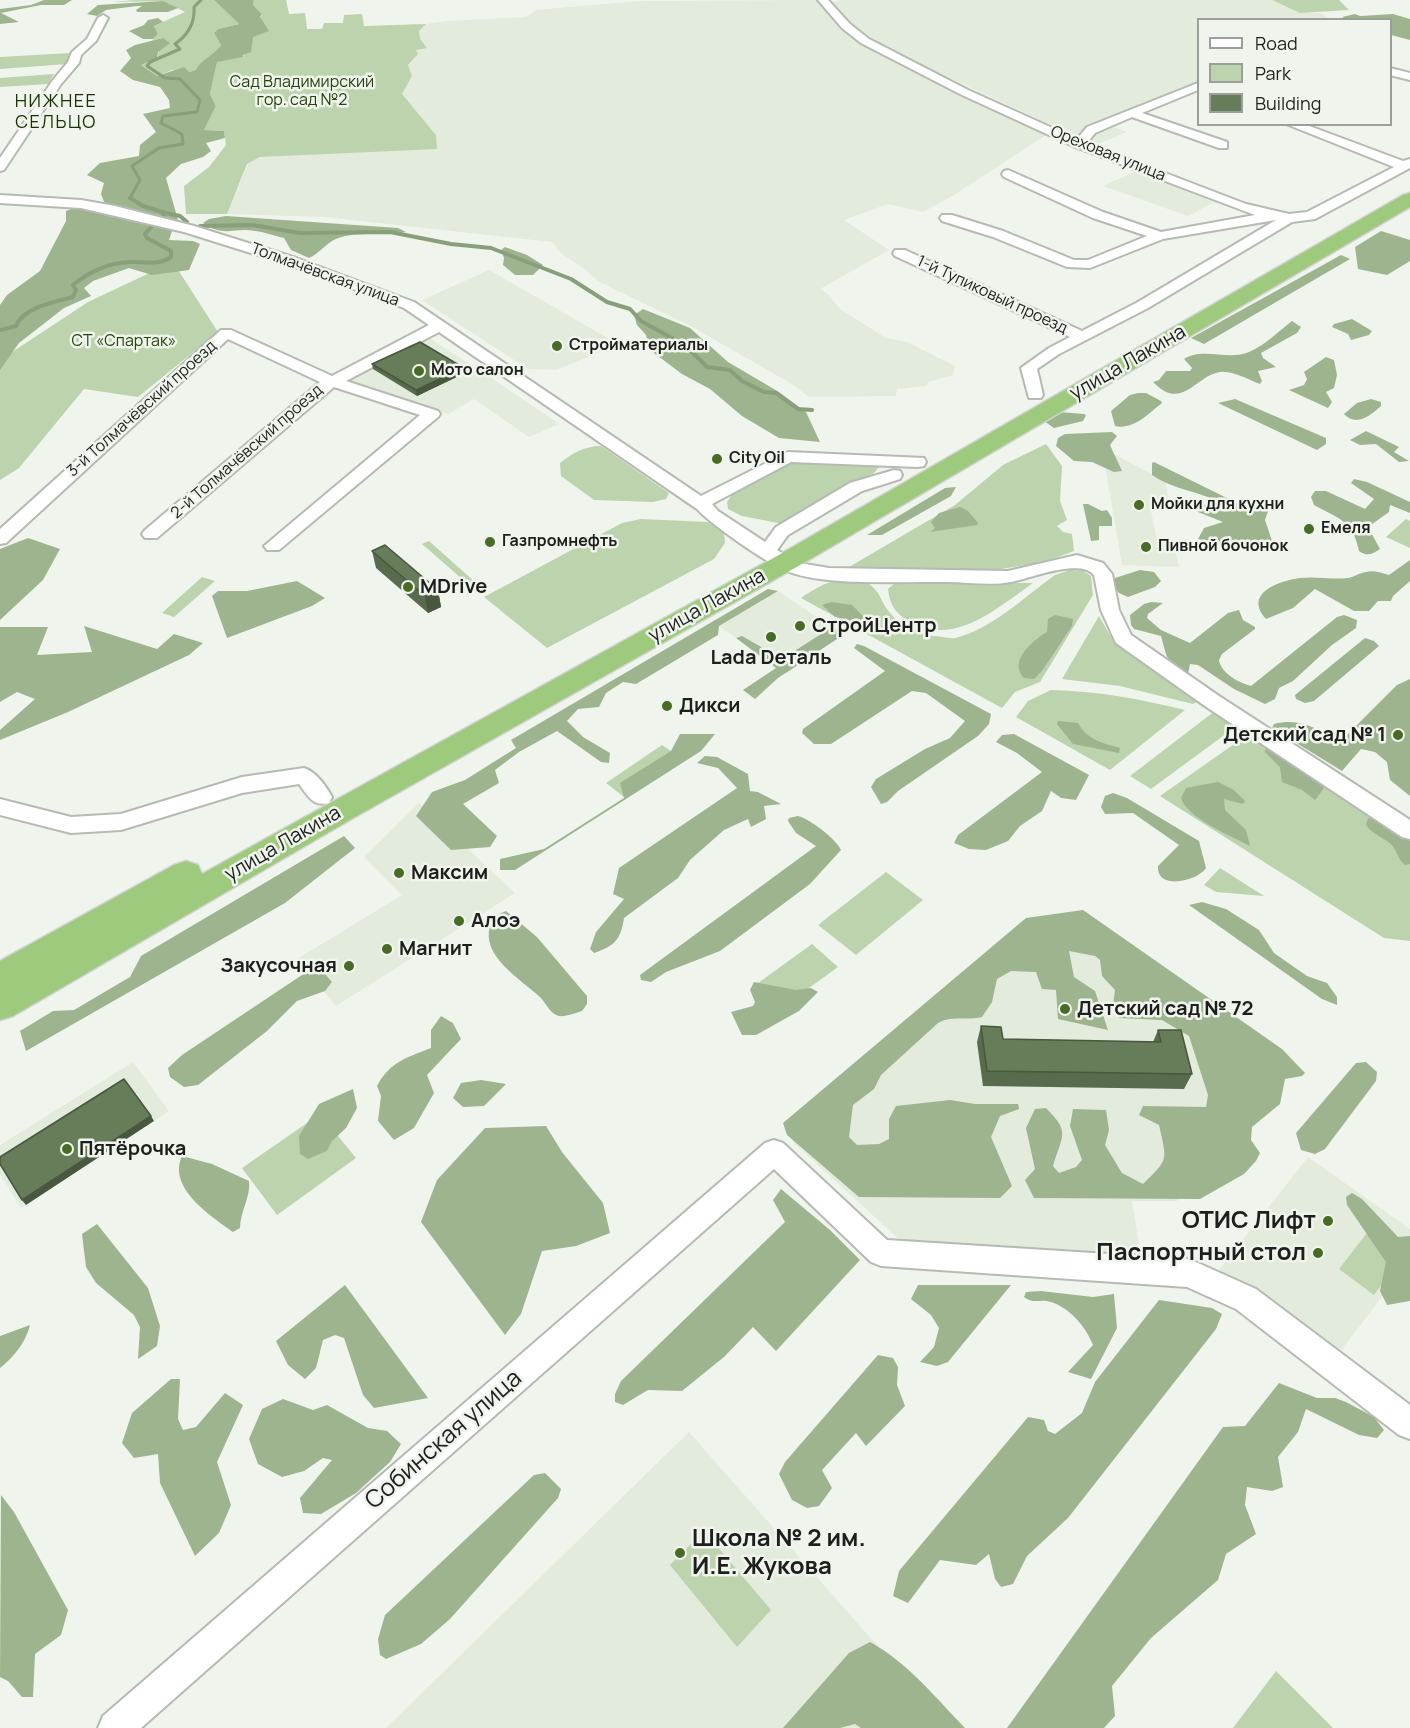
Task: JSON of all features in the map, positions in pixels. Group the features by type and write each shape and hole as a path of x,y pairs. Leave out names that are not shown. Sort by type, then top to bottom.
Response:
{"highway":[{"name":"улица Лакина","path":"0,978 321,797 777,556 894,476 1035,395 1408,171"},
{"name":"улица Лакина","path":"0,1005 337,813 777,556 1410,199"}],"street":[{"name":"Ореховая улица","path":"823,0 846,26 886,53 964,92 1079,144 1241,207 1272,216 1289,218 1310,216 1408,171"},
{"path":"0,167 57,82 73,63 76,54 91,40 103,18"},
{"path":"1392,72 1410,77"},
{"path":"1079,144 1091,130 1130,113 1196,90"},
{"path":"1130,113 1223,145"},
{"path":"1297,126 1408,171"},
{"path":"1008,174 1098,215 1160,236"},
{"name":"Толмачёвская улица","path":"0,199 81,204 115,210 189,229 409,305 702,504 712,515 793,567 829,574 1008,577 1077,561 1097,567 1103,574 1110,610 1123,639 1212,701 1410,831"},
{"path":"947,218 998,234 1072,264 1090,264 1160,236 1272,216"},
{"path":"1035,395 1029,368 1054,351 1143,305 1289,218"},
{"name":"1-й Тупиковый проезд","path":"900,253 1083,337"},
{"name":"2-й Толмачёвский проезд","path":"151,534 331,381 441,325"},
{"name":"3-й Толмачёвский проезд","path":"0,538 226,333 331,381"},
{"path":"273,546 432,414 331,381"},
{"path":"702,504 788,458 918,462"},
{"path":"0,807 71,825 122,822 242,784 304,776 321,797"},
{"name":"Собинская улица","path":"115,1728 774,1152 881,1253 1188,1273 1246,1299 1410,1424"}],"shaded area":[{"path":"818,0 860,41 900,66 1046,135 954,195 923,212 888,204 844,220 889,250 820,289 828,294 840,309 886,338 907,342 955,366 953,375 928,382 927,386 897,389 896,396 809,397 792,384 694,328 598,281 562,254 552,242 324,217 227,214 248,164 260,157 366,151 436,135 402,94 412,76 408,65 418,54 416,50 420,39 419,31 426,24 526,17 536,10 640,1"},
{"path":"843,0 1272,0 1300,13 1320,13 1328,18 1197,18 1197,90 1131,115 1111,126 1127,132 1096,145 892,52 849,25 827,3"},
{"path":"1136,171 1214,202 1188,216 1103,186"},
{"path":"489,270 618,344 557,370 528,369 422,300"},
{"path":"426,336 559,424 529,437 474,399 448,414 341,379"},
{"path":"1102,448 1165,481 1171,511 1151,511 1158,545 1174,546 1179,567 1122,565"},
{"path":"778,591 843,635 787,673 719,626"},
{"path":"419,803 515,893 336,1006 297,959 402,895 364,857"},
{"name":"Детский сад № 72","path":"1044,930 1081,932 1276,1085 1177,1201 1132,1201 1141,1257 902,1242 793,1142"},
{"name":"Пятёрочка","path":"133,1062 169,1111 21,1208 0,1174 0,1145"},
{"path":"1308,1157 1410,1229 1410,1260 1342,1349 1318,1346 1219,1270"},
{"name":"Школа № 2 им. И.Е. Жукова","path":"689,1432 950,1728 386,1728"}],"green space":[{"path":"44,0 72,0 64,5 41,5 1,13 19,22 0,24 0,9 31,5"},
{"path":"135,0 214,0 239,24 218,29 214,33 221,45 201,63 197,70 189,72 172,70 157,76 141,65 157,58 163,38 152,41 158,34 154,26 185,12 163,1 112,2"},
{"path":"214,0 254,0 253,5 262,14 260,17 269,31 253,37 251,52 243,57 217,62 210,94 216,106 204,130 224,131 225,138 206,143 211,151 203,157 181,164 166,178 178,220 105,204 101,194 104,183 87,175 100,163 139,156 140,145 156,132 143,114 170,108 169,100 160,87 133,80 120,71 131,58 126,50 135,45 163,38 170,43 158,52 157,58 141,65 157,76 184,67 189,72 196,70 221,45 214,33 218,29 239,24"},
{"name":"Сад Владимирский гор. сад №2","path":"254,0 286,0 289,14 305,13 307,29 322,29 324,23 343,23 344,15 362,14 364,26 426,24 419,31 420,39 427,48 416,50 418,54 408,65 412,76 402,94 436,135 437,149 260,157 247,164 227,214 186,214 184,186 209,167 226,145 224,131 204,130 216,106 210,94 217,61 243,57 262,14 253,5"},
{"path":"1272,0 1339,0 1349,10 1300,13"},
{"path":"163,1 178,8 168,12 137,12 136,10 142,6 137,6 106,10 97,16 87,14 98,5"},
{"path":"1355,14 1360,16 1393,14 1410,19 1410,40 1392,35 1392,18 1342,17"},
{"path":"158,18 163,22 154,26 158,34 153,39 143,39 129,31 144,25 148,20"},
{"path":"71,53 67,64 0,69 0,57"},
{"path":"54,74 48,84 0,87 0,78"},
{"path":"77,207 149,221 172,231 169,240 193,241 200,244 189,270 152,275 129,268 93,281 84,288 91,296 64,308 19,343 0,370 0,305 7,295 40,271 66,221 66,211"},
{"path":"226,216 398,228 406,232 344,236 332,241 309,258 291,250 284,238 248,230 217,230 203,223 209,219"},
{"path":"1381,231 1410,240 1410,261 1387,275 1358,269 1355,247"},
{"path":"505,247 527,255 543,265 533,275 515,275 503,265 504,258 501,250"},
{"path":"1341,255 1350,259 1204,344 1191,338"},
{"name":"СТ «Спартак»","path":"173,262 218,332 138,397 84,389 19,468 0,480 0,360 88,302"},
{"path":"643,309 690,328 728,362 779,392 806,412 820,442 779,438 742,416 710,389 682,374 650,350 646,335 637,325 634,315"},
{"path":"1352,319 1372,331 1369,335 1351,340 1348,334 1332,327 1334,324"},
{"path":"1292,321 1301,327 1297,333 1261,353 1263,358 1276,367 1258,371 1262,381 1260,384 1235,374 1220,372 1203,379 1188,390 1172,394 1153,382 1159,380 1166,371 1190,371 1192,368 1184,359 1191,356 1199,354 1233,355 1249,352 1266,342"},
{"path":"1326,357 1334,360 1337,375 1334,388 1326,392 1332,402 1328,408 1289,390 1304,385 1307,379 1304,372"},
{"path":"1146,393 1162,403 1135,423 1122,427 1115,426 1111,411 1130,395"},
{"path":"1235,399 1326,438 1326,444 1317,450 1218,403"},
{"path":"1371,399 1381,402 1381,406 1363,419 1353,420 1344,414 1357,403"},
{"path":"1059,412 1086,415 1083,421 1054,428 1044,421"},
{"path":"1366,431 1399,447 1394,452 1409,461 1399,462 1376,444 1360,445 1350,440"},
{"path":"1112,432 1117,436 1110,445 1122,471 1114,472 1092,462 1074,461 1056,446 1058,438 1065,434"},
{"path":"1046,444 1062,466 1060,501 1067,520 1057,526 1063,532 1072,534 1074,551 1044,562 983,572 849,567 955,505 1003,465"},
{"path":"601,446 669,493 666,499 653,502 594,500 561,476 560,463 565,459 584,449"},
{"path":"802,461 875,464 879,467 874,473 783,524 742,516 728,509 727,502 733,493 786,463"},
{"path":"1152,463 1241,505 1259,499 1271,502 1265,520 1272,541 1267,545 1253,547 1232,541 1219,544 1198,539 1204,528 1223,522 1198,512 1200,504 1222,508 1226,506 1152,475"},
{"path":"1354,479 1367,482 1410,502 1410,513 1390,505 1389,512 1368,527 1380,549 1370,554 1359,551 1349,527 1314,505 1311,497 1315,491 1326,491 1365,509 1374,499 1351,483"},
{"path":"956,487 951,496 882,535 867,535 945,488"},
{"path":"1083,504 1102,511 1107,510 1112,518 1112,526 1099,526 1099,540 1091,541"},
{"path":"960,507 968,511 978,523 977,525 930,532 935,528 931,522 939,513"},
{"path":"641,519 708,522 724,533 725,543 714,559 547,648 484,597 622,523"},
{"path":"1406,519 1410,521 1410,548 1386,537"},
{"path":"28,538 60,549 43,580 0,620 0,549"},
{"path":"429,541 475,582 469,585 422,544"},
{"path":"1410,560 1410,581 1393,596 1391,601 1378,601 1369,611 1354,611 1315,589 1293,608 1266,619 1260,610 1261,595 1274,585 1283,582 1306,578 1348,578 1369,571 1389,575"},
{"path":"1070,570 1083,571 1091,576 1093,595 1040,682 1015,692 1002,708 801,598 829,582 850,578 860,580 870,585 878,593 891,614 907,627 926,635 955,638 981,628 1055,575"},
{"path":"1140,570 1154,572 1161,581 1155,587 1128,597 1119,593 1112,584 1115,578"},
{"path":"202,577 215,581 174,617 162,613"},
{"path":"297,581 325,598 312,606 227,638 212,596 218,591 247,591"},
{"path":"896,582 1033,583 974,622 942,630 926,628 909,621 897,612 890,600 888,589"},
{"path":"768,589 778,591 719,626 718,635 636,684 623,682 606,693 599,707 578,709 567,721 583,737 610,753 609,763 601,762 557,731 519,752 495,770 499,783 463,804 497,836 490,847 451,850 416,816 432,792 465,780 516,748 511,740"},
{"path":"831,602 852,605 867,620 863,626 834,616 822,605"},
{"path":"1163,603 1148,614 1147,618 1161,630 1190,643 1228,613 1239,610 1243,620 1255,629 1222,654 1219,660 1220,665 1231,677 1251,686 1337,617 1344,615 1357,620 1356,628 1332,645 1293,681 1279,688 1275,699 1265,704 1234,689 1198,665 1190,664 1188,674 1171,664 1161,636 1134,629 1131,625 1130,615 1144,604"},
{"path":"1055,615 1073,619 1072,626 1042,671 1034,679 1024,678 1020,672 1020,658 1029,646 1047,632 1048,619"},
{"path":"1099,616 1114,642 1199,701 1193,704 1120,686 1062,679"},
{"path":"84,626 157,649 174,634 203,643 189,655 68,712 0,740 0,730 35,699 17,692 0,702 0,627 48,627 37,655 92,652"},
{"path":"832,627 843,635 778,678 755,699 743,690 776,668 736,638 742,636 782,659"},
{"path":"1365,638 1374,641 1379,646 1314,701 1305,703 1296,699 1295,695"},
{"path":"857,644 991,714 989,724 978,736 898,791 887,802 881,804 871,787 876,779 925,749 950,738 965,721 926,693 912,691 831,744 814,744 802,733 803,729 885,671 854,648"},
{"path":"1410,679 1410,796 1390,780 1387,762 1375,752 1361,749 1342,771 1272,728 1274,724 1284,722 1301,723 1341,741 1397,685"},
{"path":"1051,690 1118,696 1185,710 1110,770 1016,717 1028,701"},
{"path":"1215,711 1238,725 1151,789 1130,776"},
{"path":"1058,721 1078,723 1091,737 1120,748 1119,753 1073,744 1057,724"},
{"path":"1250,733 1410,838 1410,941 1384,938 1160,796"},
{"path":"680,734 715,734 701,751 515,870 500,870 500,859 544,849 624,798 620,783 671,751"},
{"path":"1014,734 1089,775 1076,800 1061,798 1051,791 1042,811 1020,826 1008,841 986,850 969,849 954,843 958,835 1042,772 1017,753 996,742 1002,735"},
{"path":"662,745 680,757 624,797 606,783"},
{"path":"1266,748 1288,758 1324,788 1315,800 1302,790 1282,782 1280,767 1265,752"},
{"path":"705,756 717,757 748,774 750,791 758,792 781,804 764,806 766,819 751,827 748,819 724,830 690,860 678,878 624,918 616,941 607,948 594,953 590,949 596,932 624,899 613,894 619,868 737,788 718,768 697,763"},
{"path":"1218,782 1234,790 1245,801 1243,804 1224,799 1225,810 1246,830 1250,846 1200,819 1192,813 1181,798 1186,788"},
{"path":"1113,793 1127,798 1199,841 1206,868 1202,873 1187,880 1164,879 1159,874 1158,866 1179,845 1133,813 1105,814 1101,807 1105,796"},
{"path":"798,816 822,830 834,840 841,850 810,884 720,951 666,972 651,982 641,980 640,975 816,846 796,833 788,821 789,818"},
{"path":"1368,818 1389,824 1410,840 1410,864 1405,865 1388,842 1369,829 1366,825"},
{"path":"344,836 355,848 285,903 26,1051 20,1031 53,1011 74,1010 130,977 141,956"},
{"path":"1220,868 1264,896 1216,892 1204,885"},
{"path":"886,872 923,900 856,955 818,925"},
{"path":"1202,902 1226,909 1259,930 1274,953 1307,976 1327,983 1337,997 1337,1005 1322,999 1189,905"},
{"path":"1083,910 1282,1049 1305,1073 1302,1076 1285,1079 1280,1104 1252,1127 1251,1140 1260,1153 1244,1174 1200,1199 1034,1198 1025,1180 1035,1169 1026,1128 1035,1109 1046,1108 1062,1129 1061,1141 1053,1166 1059,1173 1076,1167 1082,1160 1070,1126 1073,1109 1106,1110 1109,1130 1105,1145 1122,1173 1143,1184 1162,1164 1164,1146 1159,1125 1139,1115 1143,1106 1206,1107 1208,1095 1189,1036 1162,1020 1119,1018 1113,1005 1115,990 1102,976 1100,960 1095,956 1069,951 1074,977 1095,991 1108,1030 1058,1019 1056,990 1042,989 1036,972 1011,971 997,979 992,1002 982,1017 949,1019 938,1023 881,1075 874,1089 853,1105 849,1137 857,1145 879,1144 889,1139 889,1119 896,1106 950,1100 975,1104 1018,1104 1019,1109 1000,1116 991,1137 1012,1186 1000,1198 859,1197 787,1135 783,1123 1026,918"},
{"path":"506,911 537,937 587,996 587,1004 582,1011 564,1016 556,1015 497,957 491,947 490,926 496,916"},
{"path":"812,944 838,967 780,1009 754,986"},
{"path":"321,969 332,982 325,991 297,1001 267,1031 198,1085 184,1087 170,1077 168,1068 182,1055 308,971"},
{"path":"754,982 796,990 811,988 818,992 799,1011 756,1035 742,1035 731,1012 753,1006 755,1002 750,990"},
{"path":"441,1016 453,1023 461,1039 427,1075 434,1093 414,1128 394,1140 378,1121 381,1096 377,1086 394,1066 431,1048 431,1030"},
{"path":"1366,1062 1377,1072 1376,1081 1325,1149 1315,1154 1301,1150 1296,1133 1356,1063"},
{"path":"481,1080 506,1084 484,1106 463,1107 453,1098 461,1083"},
{"path":"353,1089 357,1108 346,1128 332,1141 327,1151 308,1159 300,1154 299,1136 319,1104"},
{"path":"320,1114 356,1158 277,1215 242,1168"},
{"path":"546,1126 562,1152 603,1203 610,1233 576,1246 542,1251 521,1314 505,1335 421,1222 437,1180 485,1128"},
{"path":"182,1156 212,1164 249,1181 240,1228 233,1232 194,1200 181,1179 179,1168"},
{"path":"781,1189 830,1230 860,1260 776,1351 753,1327 724,1357 682,1391 648,1390 623,1405 615,1402 615,1394 621,1381 785,1222 773,1200"},
{"path":"1352,1193 1362,1199 1398,1237 1410,1236 1410,1301 1387,1305 1380,1291 1386,1262 1347,1205 1346,1197"},
{"path":"97,1224 148,1288 160,1326 157,1346 138,1359 140,1327 134,1315 96,1283 86,1267 82,1234"},
{"path":"1370,1229 1404,1254 1374,1295 1339,1269"},
{"path":"345,1285 428,1398 374,1408 363,1395 344,1338 335,1335 323,1340 316,1368 305,1379 288,1365 276,1341"},
{"path":"918,1285 1011,1285 948,1362 937,1366 920,1362 934,1347 939,1328 931,1315 911,1299"},
{"path":"1041,1291 1093,1297 1114,1294 1117,1328 1091,1379 1068,1372 1093,1345 1090,1338 1082,1325 1065,1309 1051,1302 1031,1301 1024,1297 1026,1292"},
{"path":"1159,1300 1212,1308 1222,1314 1216,1329 1068,1518 1027,1556 1013,1584 1001,1587 995,1579 989,1554 976,1565 940,1560 908,1603 893,1596 899,1571 1028,1417 1044,1420 1048,1431 1055,1434 1082,1413 1095,1382"},
{"path":"30,1325 19,1349 0,1368 0,1336"},
{"path":"878,1355 893,1358 898,1367 897,1385 905,1406 866,1446 856,1433 822,1470 832,1488 819,1506 807,1508 792,1500 779,1474 785,1462"},
{"path":"171,1379 180,1379 178,1419 183,1430 196,1427 225,1393 243,1405 217,1462 231,1505 219,1533 195,1556 160,1483 158,1454 134,1458 122,1443 132,1413"},
{"path":"1279,1383 1317,1398 1335,1398 1346,1402 1374,1417 1384,1430 1377,1438 1359,1435 1306,1409 1298,1432 1278,1457 1283,1487 1272,1491 1247,1487 1245,1505 1256,1534 1226,1554 1218,1580 1151,1638 1112,1686 1115,1716 1104,1728 1007,1728 1223,1427 1245,1426"},
{"path":"283,1399 313,1410 327,1405 368,1428 387,1431 401,1444 390,1462 356,1493 321,1514 303,1513 300,1498 332,1460 323,1458 304,1471 282,1477 258,1464 249,1439 262,1409"},
{"path":"545,1473 561,1489 558,1498 450,1619 421,1644 386,1659 380,1655 378,1639 385,1615 534,1475"},
{"path":"1,1495 14,1512 68,1610 61,1635 35,1654 33,1697 22,1697 8,1681 0,1677"},
{"path":"704,1531 771,1610 737,1647 670,1565"},
{"path":"870,1642 909,1670 965,1728 861,1728 855,1724 840,1728 783,1728 849,1653"},
{"path":"1276,1671 1333,1728 1233,1728"}],"building":[{"name":"Мото салон","path":"420,342 464,368 416,390 372,364"},
{"path":"385,545 438,590 425,596 372,551"},
{"path":"981,1026 1001,1027 1003,1039 1161,1042 1158,1030 1181,1030 1192,1074 987,1071"},
{"name":"Пятёрочка","path":"124,1079 151,1116 22,1200 0,1164 0,1157"}],"waterway":[{"path":"130,198 140,180 132,166 159,148 183,144 182,134 161,123 163,116 197,112 200,100 180,79 165,78 147,66 150,62 180,49 175,44 190,28 194,7 201,0"},
{"path":"130,198 143,206 166,213"},
{"path":"163,216 166,213"},
{"path":"166,213 180,216 187,222"},
{"path":"0,330 16,326 26,314 40,306 73,297 76,290 73,285 100,269 114,264 161,261 171,257 171,251 147,238 145,234 155,223"},
{"path":"200,226 252,225 300,233 390,232 451,244 491,248 571,279 607,302 630,309 641,321 686,346 707,367 730,370 742,381 764,392 776,393 798,409 812,410"}],"place":[{"name":"Стройматериалы","path":"557,346"},
{"name":"Мото салон","path":"419,371"},
{"name":"City Oil","path":"717,459"},
{"name":"Мойки для кухни","path":"1139,505"},
{"name":"Емеля","path":"1309,529"},
{"name":"Газпромнефть","path":"490,542"},
{"name":"Пивной бочонок","path":"1146,547"},
{"name":"MDrive","path":"408,587"},
{"name":"СтройЦентр","path":"800,626"},
{"name":"Lada Dеталь","path":"771,637"},
{"name":"Дикси","path":"667,706"},
{"name":"Детский сад № 1","path":"1398,735"},
{"name":"Максим","path":"399,873"},
{"name":"Алоэ","path":"459,921"},
{"name":"Магнит","path":"387,949"},
{"name":"Закусочная","path":"349,966"},
{"name":"Детский сад № 72","path":"1065,1009"},
{"name":"Пятёрочка","path":"67,1149"},
{"name":"ОТИС Лифт","path":"1328,1221"},
{"name":"Паспортный стол","path":"1318,1253"},
{"name":"Школа № 2 им. И.Е. Жукова","path":"680,1553"}],"district":[{"name":"НИЖНЕЕ СЕЛЬЦО","path":"56,112"}]}
